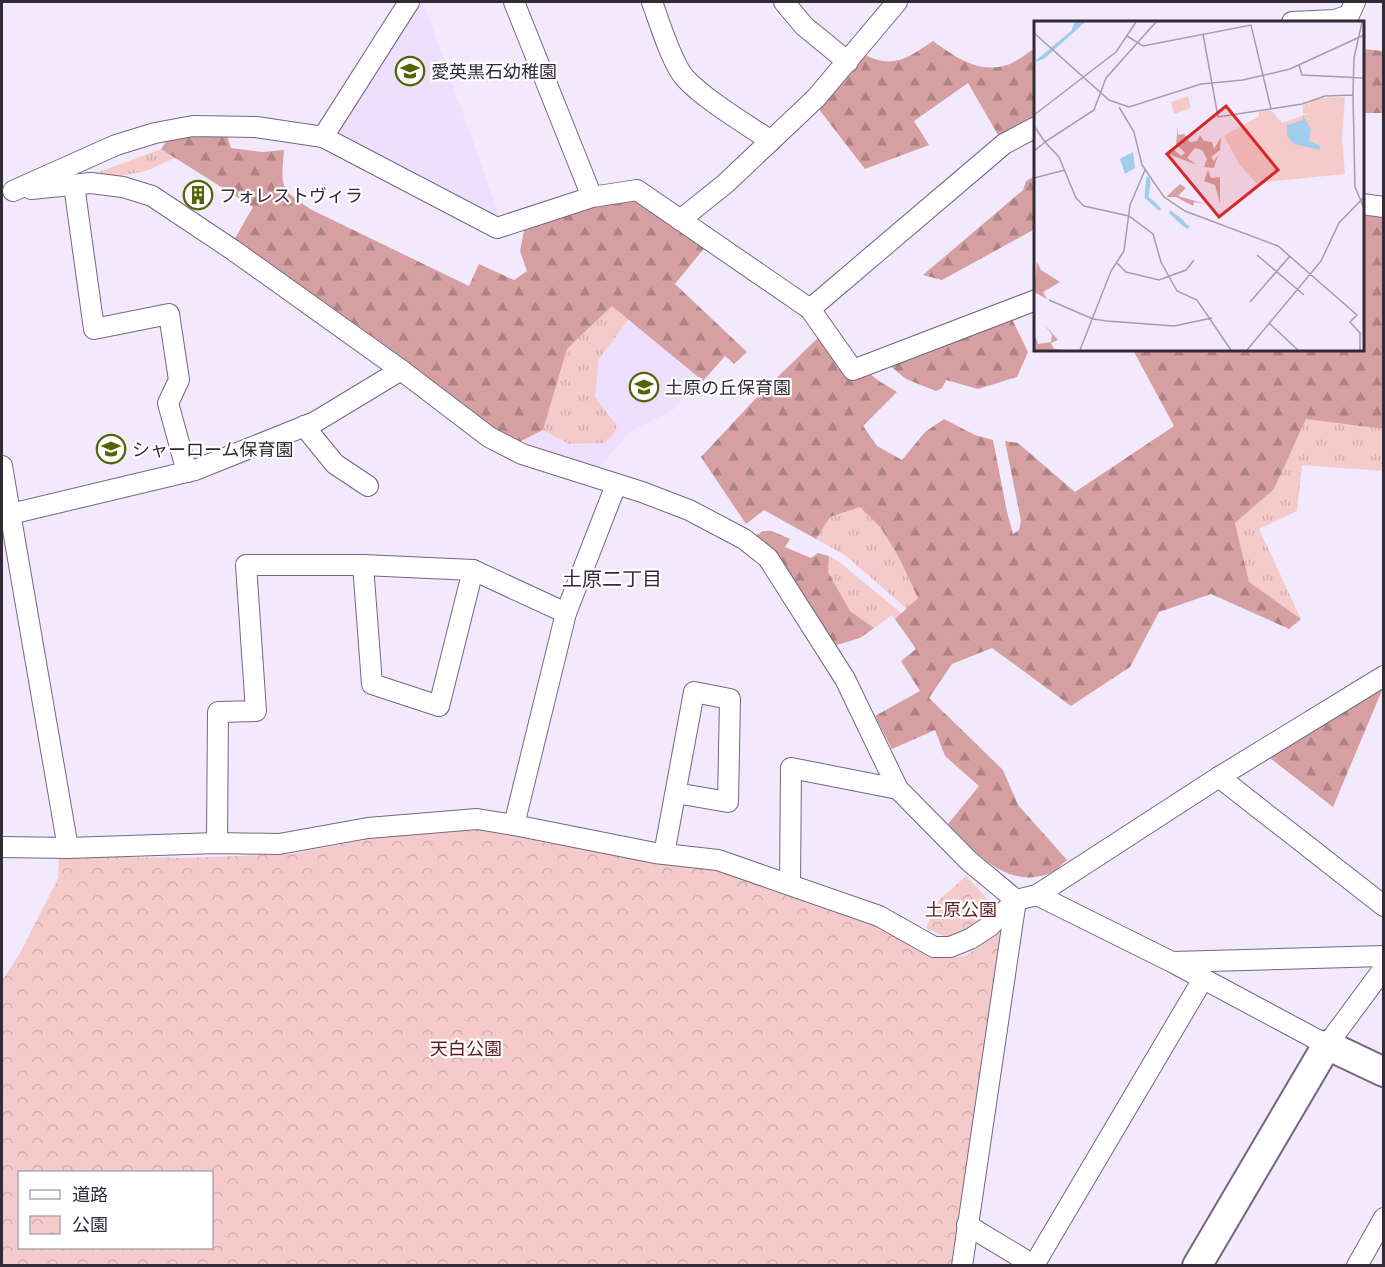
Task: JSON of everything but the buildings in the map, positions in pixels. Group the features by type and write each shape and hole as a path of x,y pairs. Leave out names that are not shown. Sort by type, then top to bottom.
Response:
{"street":[{"path":"323,137 410,2"},
{"path":"514,2 592,197"},
{"path":"652,2 684,78 712,101 771,141"},
{"path":"784,2 804,26 848,62"},
{"path":"680,220 725,184 816,98 897,2"},
{"path":"1314,21 1335,20 1348,15 1355,2"},
{"path":"7,192 116,145 155,133 193,126 256,127 323,137 497,228 592,197 637,190 810,309 853,370 1034,300"},
{"path":"810,309 1004,144 1034,128"},
{"path":"7,192 91,183 123,187 152,196 233,249 498,441 522,454 642,492 689,510 744,539 768,558 845,680 898,789 969,861 1016,900"},
{"path":"74,185 93,329 169,314 178,380 168,403 187,472"},
{"path":"1364,204 1383,207"},
{"path":"6,515 187,472 315,422 401,370"},
{"path":"304,426 335,464 368,486"},
{"path":"2,466 6,515 68,848"},
{"path":"514,825 566,613 616,485"},
{"path":"217,843 218,712 256,711 246,565 363,565 473,570 566,613"},
{"path":"363,565 372,684 440,706 473,570"},
{"path":"2,847 279,844 368,828 477,819 664,854 718,860 879,916 934,947 950,948 990,926 1016,900 1037,895 1219,777 1383,676"},
{"path":"664,854 694,692 730,699 728,802 676,793"},
{"path":"790,884 791,768 898,789"},
{"path":"1219,777 1383,906"},
{"path":"1037,895 1172,962 1327,1045 1383,1072"},
{"path":"962,1266 1016,900"},
{"path":"1172,962 1383,956"},
{"path":"1197,1266 1327,1045 1383,968"},
{"path":"967,1225 1035,1265 1203,979"},
{"path":"1357,1266 1383,1218"}],"shaded area":[{"name":"愛英黒石幼稚園","path":"423,2 501,220 331,134 416,8"},
{"name":"土原の丘保育園","path":"629,319 699,378 673,410 631,431 595,472 517,443 543,430 569,444 583,445 613,417 595,396 599,359"}],"green space":[{"path":"933,41 950,53 977,66 997,67 1011,64 1034,49 1034,121 1001,140 968,83 914,121 929,145 865,169 818,108 865,55 884,61 893,61 916,52"},
{"path":"1364,49 1383,51 1383,113 1364,113"},
{"path":"226,133 231,148 263,152 284,150 282,172 284,186 293,197 312,210 469,286 479,264 514,280 527,271 520,251 525,226 594,202 636,196 706,246 675,284 747,352 734,364 725,356 703,381 612,306 567,349 543,430 517,443 496,432 364,330 234,240 253,207 161,149 171,135"},
{"path":"161,149 177,157 146,171 105,179 69,181 68,174 88,176"},
{"path":"1034,177 1034,230 942,280 923,275 1023,190 1026,181"},
{"path":"1364,211 1383,213 1383,429 1306,419 1274,489 1235,523 1249,582 1301,619 1289,629 1211,594 1159,612 1130,667 1071,706 992,648 952,664 929,698 1003,770 1018,805 1067,860 1051,873 1033,877 1005,872 980,856 948,824 979,786 945,756 935,730 892,749 875,716 920,691 901,661 916,649 895,619 918,598 897,554 881,528 860,507 830,517 816,539 764,510 746,524 701,457 759,395 821,335 879,381 897,392 863,426 877,446 902,460 925,432 944,419 975,435 993,440 1013,534 1019,530 1021,521 1005,441 1018,443 1075,492 1174,426 1134,351 1364,351"},
{"path":"612,306 629,319 599,359 595,396 617,426 613,435 604,443 569,444 543,430 567,349"},
{"path":"1011,317 1028,352 1017,377 978,389 946,380 942,388 936,391 906,379 888,364"},
{"path":"1306,419 1383,429 1383,471 1302,465 1297,511 1259,529 1301,619 1249,582 1235,523 1274,489"},
{"path":"860,507 881,528 897,554 918,598 907,609 845,555 816,539 830,517"},
{"path":"763,531 772,531 790,539 785,547 811,558 818,553 829,556 828,572 850,611 874,628 860,638 830,647 758,540 757,535"},
{"path":"829,556 901,613 895,619 892,615 874,628 850,611 828,572"},
{"path":"1383,688 1333,807 1266,755"},
{"name":"天白公園","path":"484,829 542,842 711,869 867,921 940,958 965,956 1007,928 951,1265 2,1266 2,981 20,953 58,879 59,856 183,858 290,854 386,836"},
{"name":"土原公園","path":"966,876 993,905 991,915 969,930 948,938 926,928 939,900"}],"place":[{"name":"愛英黒石幼稚園","path":"410,71"},
{"name":"フォレストヴィラ","path":"198,195"},
{"name":"土原の丘保育園","path":"644,387"},
{"name":"シャーローム保育園","path":"111,449"}],"district":[{"name":"土原二丁目","path":"612,578"}]}
